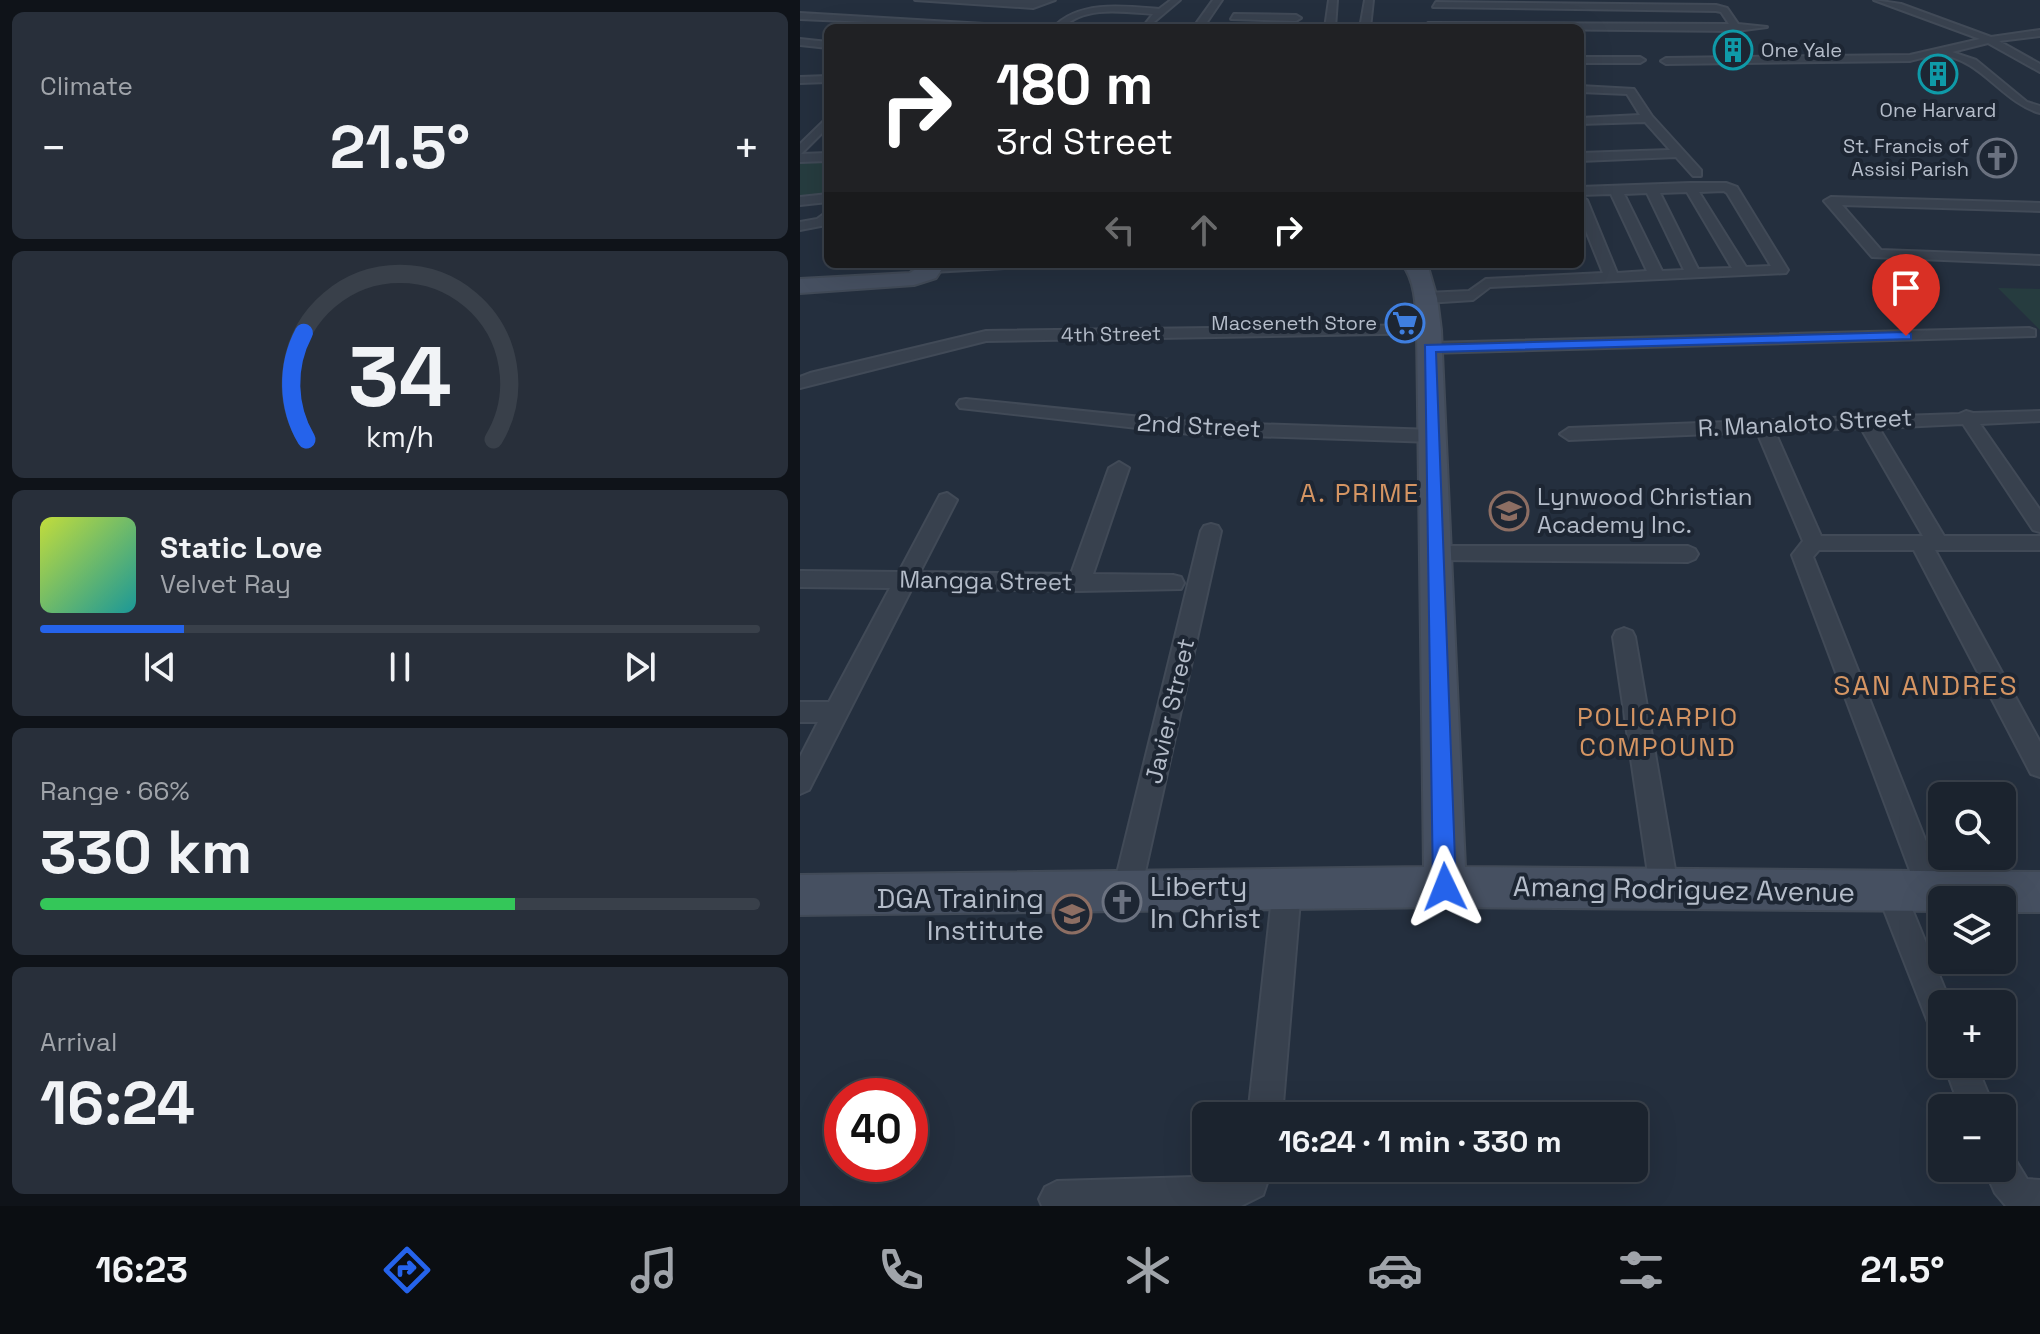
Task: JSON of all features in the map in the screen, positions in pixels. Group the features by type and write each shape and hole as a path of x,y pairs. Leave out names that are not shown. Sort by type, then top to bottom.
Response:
{"street":[{"path":"919,0 1033,5 1051,0"},
{"path":"1109,14 1119,0"},
{"path":"1150,24 1176,0"},
{"path":"1199,24 1218,0"},
{"path":"1330,24 1333,0"},
{"path":"1366,24 1369,0"},
{"path":"1878,0 1983,39 2040,69"},
{"path":"1429,24 1437,21 1437,2 1716,8 1724,10 1736,28"},
{"path":"1062,24 1068,17 1161,12"},
{"path":"800,16 945,24"},
{"path":"1230,24 1234,17 1295,23"},
{"path":"1584,27 1762,27"},
{"path":"1666,61 1873,60 1945,53 1983,39 2040,33"},
{"path":"800,42 824,45"},
{"path":"1945,53 1972,62 2023,104 2040,110"},
{"path":"1584,60 1640,60"},
{"path":"800,80 824,79"},
{"path":"1584,89 1627,89 1678,153 1742,273"},
{"path":"1584,121 1648,118"},
{"path":"800,151 824,124"},
{"path":"1584,157 1678,153"},
{"path":"800,158 824,157"},
{"path":"1426,298 1473,295 1479,292 1482,284 1510,281 1781,270 1732,190 1726,187 1694,180 1651,188 1584,191"},
{"path":"1651,188 1694,275"},
{"path":"1615,189 1657,276"},
{"path":"800,201 824,198"},
{"path":"2040,207 1831,201 1877,254 2040,260"},
{"path":"1584,210 1612,278"},
{"path":"800,226 824,219"},
{"path":"800,286 901,281 921,277 931,268"},
{"path":"1417,268 1426,298 1434,436 1445,887"},
{"path":"1507,268 1510,281"},
{"path":"1558,268 1563,280"},
{"name":"4th Street","path":"800,383 986,336 1429,339 2029,333"},
{"name":"2nd Street","path":"966,404 1190,428 1434,436"},
{"path":"1966,416 2040,525"},
{"name":"R. Manaloto Street","path":"1569,434 1966,416 2040,416"},
{"path":"1865,420 2040,766"},
{"path":"1763,425 1814,543"},
{"path":"1079,583 1119,468"},
{"path":"800,782 947,500"},
{"name":"Javier Street","path":"1127,890 1211,531"},
{"path":"1930,886 1802,555 1814,543 2040,543"},
{"path":"1436,553 1688,554"},
{"name":"Mangga Street","path":"800,579 1173,583"},
{"path":"1624,637 1664,887"},
{"path":"800,712 837,712"},
{"name":"Amang Rodriguez Avenue","path":"800,895 1445,887 1928,892"},
{"path":"1266,1102 1287,888"},
{"path":"1891,892 1930,990"},
{"name":"Amang Rodriguez Avenue","path":"2016,892 2040,892"},
{"path":"1057,1199 1230,1193 1251,1182"}],"green space":[{"path":"824,159 824,198 800,201 800,161"},
{"path":"1998,288 2040,289 2040,330"}],"place":[{"name":"One Yale","path":"1733,50"},
{"name":"One Harvard","path":"1938,74"},
{"name":"St. Francis of Assisi Parish","path":"1997,158"},
{"name":"Macseneth Store","path":"1405,323"},
{"name":"Lynwood Christian Academy Inc.","path":"1509,511"},
{"name":"Liberty In Christ","path":"1122,902"},
{"name":"DGA Training Institute","path":"1072,914"}],"district":[{"name":"A. PRIME","path":"1360,493"},
{"name":"SAN ANDRES","path":"1926,685"},
{"name":"POLICARPIO COMPOUND","path":"1658,732"}],"route":[{"path":"1445,887 1429,348 1906,336"}]}
